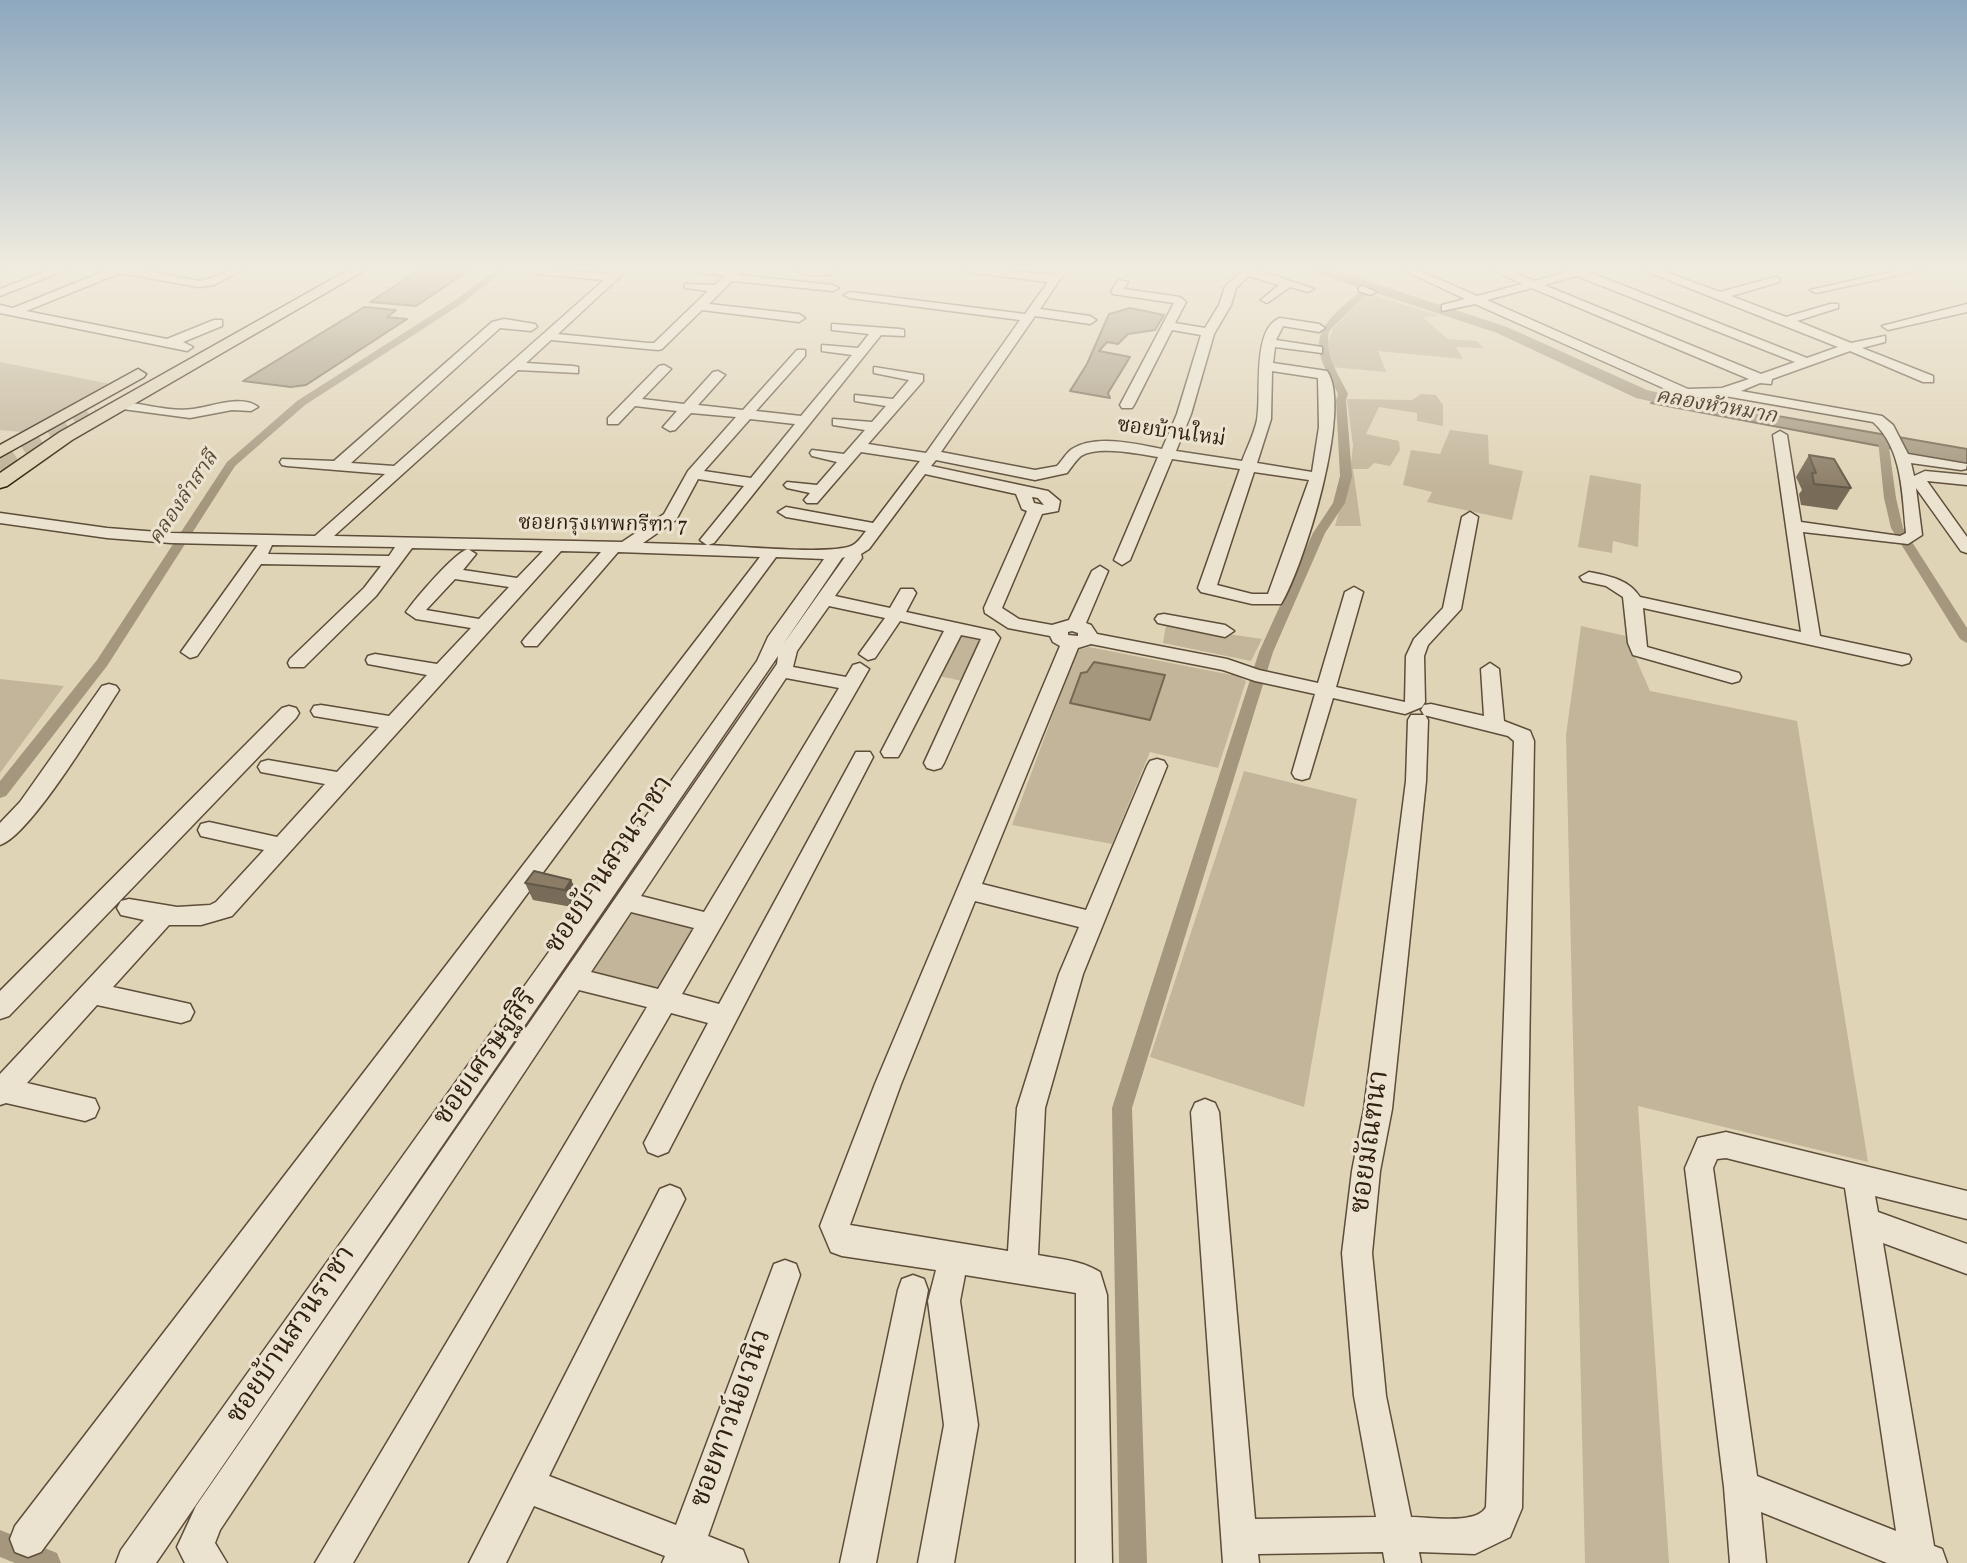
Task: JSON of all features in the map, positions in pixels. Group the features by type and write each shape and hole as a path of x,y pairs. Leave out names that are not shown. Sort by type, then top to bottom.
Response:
{"main road":[{"path":"0,480 103,407 156,364 196,342"},
{"path":"103,407 215,342"},
{"path":"103,407 219,342"},
{"path":"0,452 103,407 224,342"}],"street":[{"path":"161,342 187,347"},
{"path":"338,466 477,342"},
{"path":"319,541 400,471 539,342"},
{"path":"612,342 658,346 662,342"},
{"path":"708,540 869,342"},
{"path":"844,553 863,546 1012,342"},
{"path":"1127,405 1159,342"},
{"path":"1174,451 1206,342"},
{"path":"1574,342 1686,393 1724,392 1877,418 1895,435 1902,456 1914,535 1902,541 1793,526"},
{"path":"1672,342 1762,379 1828,411"},
{"path":"1757,342 1809,363"},
{"path":"1838,342 1928,379"},
{"path":"1724,392 1870,342"},
{"path":"1270,343 1318,350"},
{"name":"ซอยบ้านใหม่","path":"927,461 1035,475 1062,470 1074,454 1096,446 1124,447 1174,451 1249,466 1317,477 1299,537 1275,600 1252,599 1207,589 1249,466 1264,419 1270,343"},
{"path":"826,348 861,352"},
{"path":"661,548 664,523 693,474 802,353"},
{"path":"519,361 562,359"},
{"path":"519,361 573,370"},
{"path":"1267,366 1322,374 1325,378 1326,429 1317,477"},
{"path":"613,421 664,369"},
{"path":"792,485 816,495 918,378 879,370"},
{"path":"670,427 718,375"},
{"path":"860,398 895,403"},
{"path":"632,402 806,421"},
{"path":"103,407 160,406 175,403"},
{"path":"103,407 190,414 232,406 251,407"},
{"path":"1122,560 1174,451 1197,415"},
{"path":"838,422 874,427"},
{"path":"1780,435 1811,638"},
{"path":"1128,437 1174,451"},
{"path":"817,453 852,453 927,461 1025,493 1041,494 1052,501 1052,508 1036,509 993,608 998,617 1006,621 1326,684 1416,709 1494,725 1523,736 1504,1508 1496,1524 1475,1536 1400,1548 1240,1550 1205,1112"},
{"path":"1902,456 1967,466"},
{"path":"287,463 400,471"},
{"path":"693,474 755,483"},
{"path":"1967,480 1925,476 1918,480 1967,548"},
{"path":"786,512 876,528"},
{"name":"ซอยมัณฑนา","path":"1400,1548 1370,1396 1357,1252 1366,1171 1378,1109 1416,781 1415,656 1420,643 1452,609 1470,517"},
{"name":"ซอยกรุงเทพกรีฑา 7","path":"0,518 107,533 171,538 844,553"},
{"path":"531,642 620,547 664,523"},
{"path":"190,652 270,540"},
{"path":"297,663 370,592 407,543"},
{"path":"129,908 164,915 199,917 224,909 556,546"},
{"path":"28,1539 748,587 766,563 770,552"},
{"name":"ซอยบ้านสวนราชา","path":"209,1563 195,1547 208,1518 786,664 788,651 854,558 844,553"},
{"name":"ซอยเศรษฐสิริ","path":"138,1558 766,662 777,637 844,553"},
{"path":"468,554 415,612 484,625"},
{"path":"256,559 395,561"},
{"path":"1094,1563 1092,1295 1089,1283 1079,1277 842,1241 835,1226 888,1084 1100,571"},
{"path":"450,573 522,584"},
{"path":"1589,577 1624,586 1634,601 1636,642 1640,651 1732,677"},
{"path":"1302,773 1354,592"},
{"path":"333,1563 907,593"},
{"path":"823,599 988,635 991,638 934,763"},
{"path":"1634,601 1902,659"},
{"path":"1153,651 1165,613 1225,631"},
{"path":"891,752 955,628"},
{"path":"375,660 442,671"},
{"path":"781,671 860,669"},
{"path":"1490,669 1494,725"},
{"path":"0,837 28,808 109,690"},
{"path":"321,710 394,723"},
{"path":"0,1008 289,713"},
{"path":"658,1143 863,757"},
{"path":"1022,1268 1031,1108 1071,974 1157,765"},
{"path":"268,767 342,780"},
{"path":"209,830 282,846"},
{"path":"968,890 1092,922"},
{"path":"625,901 710,923"},
{"path":"1,1091 164,915"},
{"path":"572,978 725,1016"},
{"path":"92,993 181,1012"},
{"path":"1,1091 85,1108"},
{"path":"1748,1563 1741,1487 1699,1168 1708,1147 1726,1145 1967,1205"},
{"path":"1858,1180 1922,1561"},
{"path":"486,1563 670,1199"},
{"path":"1866,1222 1967,1259"},
{"path":"936,1563 961,1424 944,1301 954,1258"},
{"name":"ซอยทาวน์อเวนิว","path":"684,1555 785,1275"},
{"path":"858,1563 913,1290"},
{"path":"526,1485 684,1555 730,1563"},
{"path":"1741,1487 1922,1561"}],"shaded area":[{"path":"1478,342 1483,348 1456,347 1463,359 1378,351 1386,372 1331,367 1327,343"},
{"path":"0,362 110,384 22,432 0,430"},
{"path":"1421,394 1436,395 1443,405 1443,426 1417,421 1417,413 1379,407 1366,434 1399,441 1400,450 1390,466 1374,463 1368,469 1353,469 1361,526 1335,526 1350,472 1353,445 1347,399 1412,400"},
{"path":"1450,430 1488,435 1489,464 1523,471 1512,520 1427,502 1432,492 1403,485 1411,450 1440,454"},
{"path":"1590,475 1641,484 1638,547 1613,541 1612,553 1578,547"},
{"path":"1166,625 1262,639 1251,661 1163,643"},
{"path":"1581,626 1626,636 1650,691 1797,721 1868,1162 1638,1106 1669,1563 1585,1563 1566,735"},
{"path":"962,635 983,639 962,681 939,676"},
{"path":"1089,647 1237,676 1246,681 1218,768 1150,752 1112,844 1012,825 1077,650"},
{"path":"0,679 64,686 0,773"},
{"path":"1244,771 1357,799 1304,1107 1150,1057"},
{"path":"628,910 699,927 660,992 587,972"}],"water":[{"path":"307,342 372,342 306,385 291,387 243,381"},
{"path":"1097,342 1120,342 1107,342 1099,351 1130,357 1108,393 1110,398 1070,391"},
{"path":"1663,396 1967,449 1967,464 1651,403"},
{"path":"1094,662 1165,675 1150,720 1070,703 1081,673 1087,672"}],"building":[{"path":"1809,455 1834,459 1851,488 1814,484 1812,473 1816,473"},
{"path":"534,871 571,880 565,890 525,883"}],"waterway":[{"name":"คลองลำสาลี","path":"0,792 102,663 231,464 301,403 396,342"},
{"path":"1133,1563 1122,1108 1266,652 1319,533 1339,503 1346,476 1341,400 1343,394 1328,363 1323,342"},
{"name":"คลองหัวหมาก","path":"1527,342 1642,394 1693,406"},
{"path":"1883,440 1890,498 1897,528 1967,639"},
{"path":"0,1543 47,1563"}],"tunnel":[{"path":"75,422 96,409"},
{"path":"0,469 78,420"}]}
